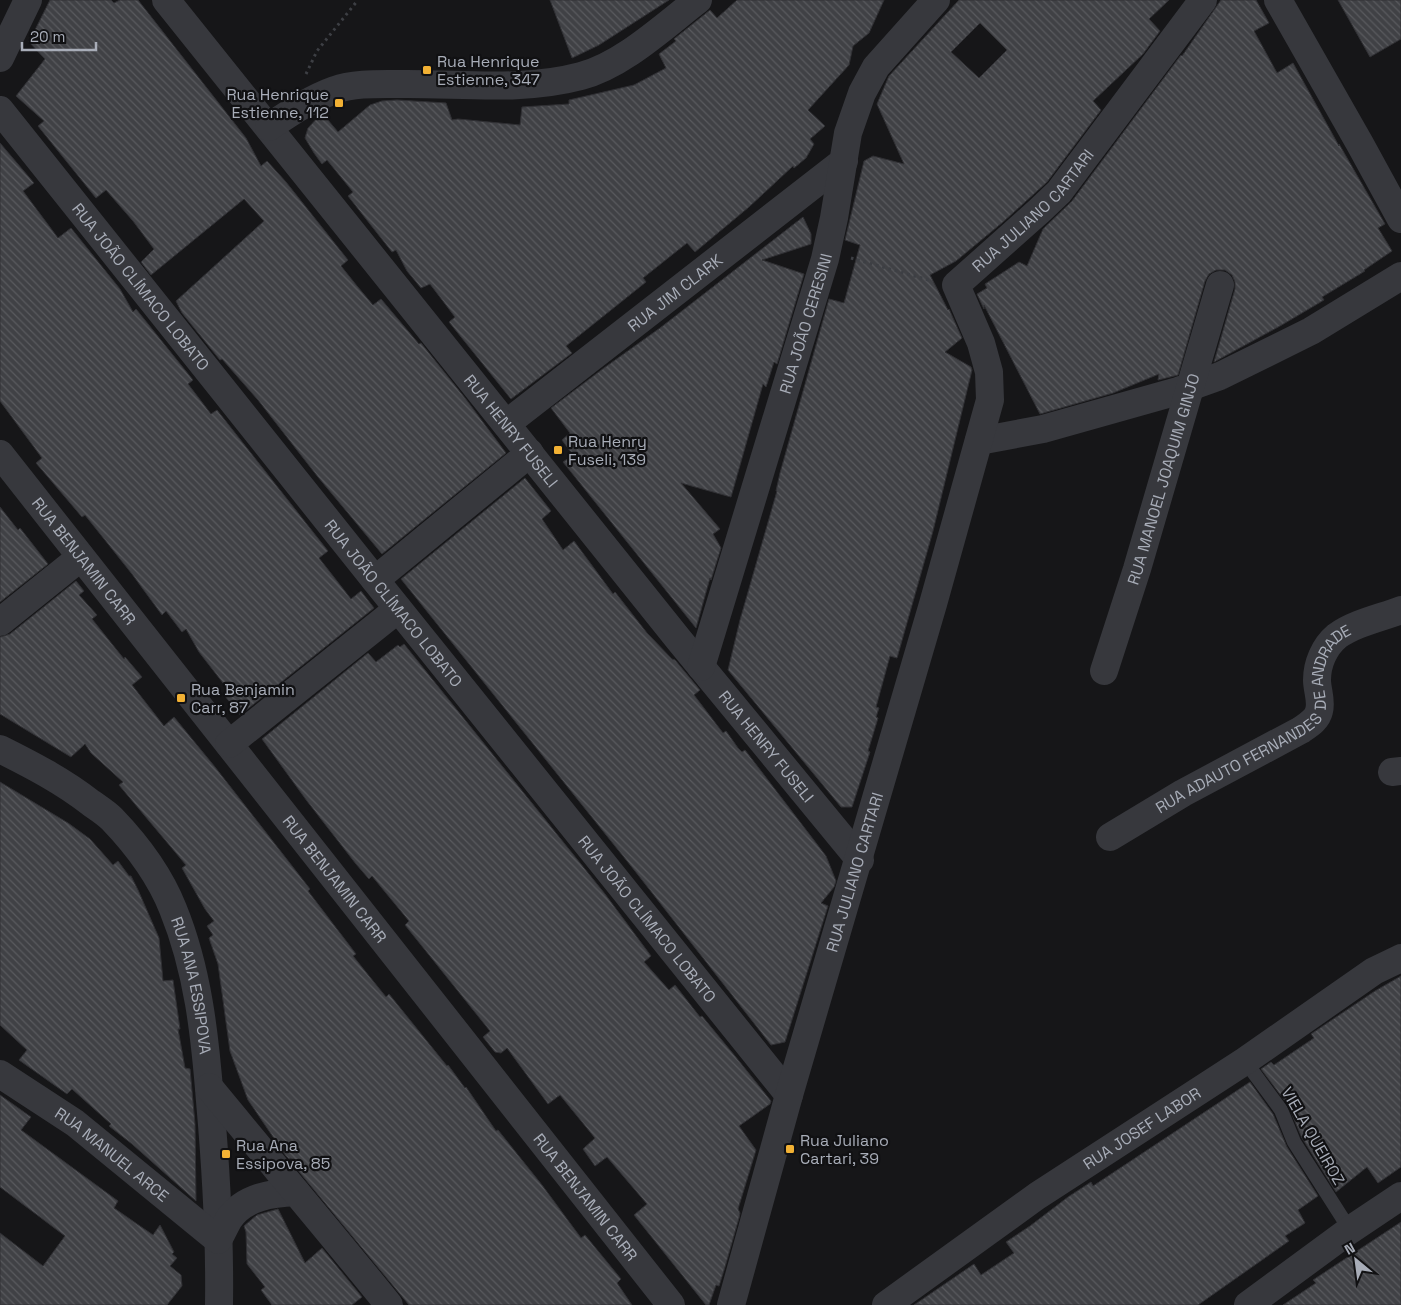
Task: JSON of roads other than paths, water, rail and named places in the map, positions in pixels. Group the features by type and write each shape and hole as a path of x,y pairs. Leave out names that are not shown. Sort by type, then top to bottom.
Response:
{"street":[{"path":"0,58 28,0"},
{"name":"RUA HENRY FUSELI","path":"166,0 701,667 860,860"},
{"name":"RUA JOÃO CERESINI","path":"701,667 827,251 848,133 862,93 876,67 936,0"},
{"name":"RUA JULIANO CARTARI","path":"731,1305 789,1095 860,860 990,400 989,372 981,343 956,285 1059,192 1203,0"},
{"path":"1278,0 1401,219"},
{"path":"269,127 302,104 336,89 372,84 422,83 512,86 547,83 582,76 608,66 640,45 692,2"},
{"name":"RUA JOÃO CLÍMACO LOBATO","path":"0,110 789,1095"},
{"name":"RUA JIM CLARK","path":"506,424 844,161"},
{"path":"979,441 1043,428 1191,387 1220,376 1311,331 1401,276"},
{"name":"RUA MANOEL JOAQUIM GINJO","path":"1104,671 1137,569 1220,285"},
{"path":"375,580 530,453"},
{"name":"RUA BENJAMIN CARR","path":"0,454 671,1305"},
{"path":"0,622 81,557"},
{"path":"229,744 398,609"},
{"name":"RUA ADAUTO FERNANDES DE ANDRADE","path":"1110,837 1183,793 1301,730 1314,720 1319,711 1317,680 1319,665 1324,651 1336,637 1350,628 1401,610"},
{"name":"RUA ANA ESSIPOVA","path":"0,749 34,766 74,790 110,817 140,852 160,881 173,908 188,951 198,997 206,1052 216,1161 218,1305"},
{"name":"RUA JOSEF LABOR","path":"886,1305 1038,1196 1245,1061 1374,971 1401,958"},
{"name":"RUA MANUEL ARCE","path":"0,1074 75,1123 218,1240"},
{"path":"209,1087 326,1226 389,1305"},
{"path":"218,1240 230,1218 242,1206 261,1197 296,1192"},
{"path":"1248,1305 1350,1230 1401,1196"}],"lane":[{"name":"VIELA QUEIROZ","path":"1245,1061 1281,1110 1294,1142 1350,1230"}],"place":[{"name":"Rua Henrique Estienne, 347","path":"427,70"},
{"name":"Rua Henrique Estienne, 112","path":"339,103"},
{"name":"Rua Henry Fuseli, 139","path":"558,450"},
{"name":"Rua Benjamin Carr, 87","path":"181,698"},
{"name":"Rua Juliano Cartari, 39","path":"790,1149"},
{"name":"Rua Ana Essipova, 85","path":"226,1154"}]}
